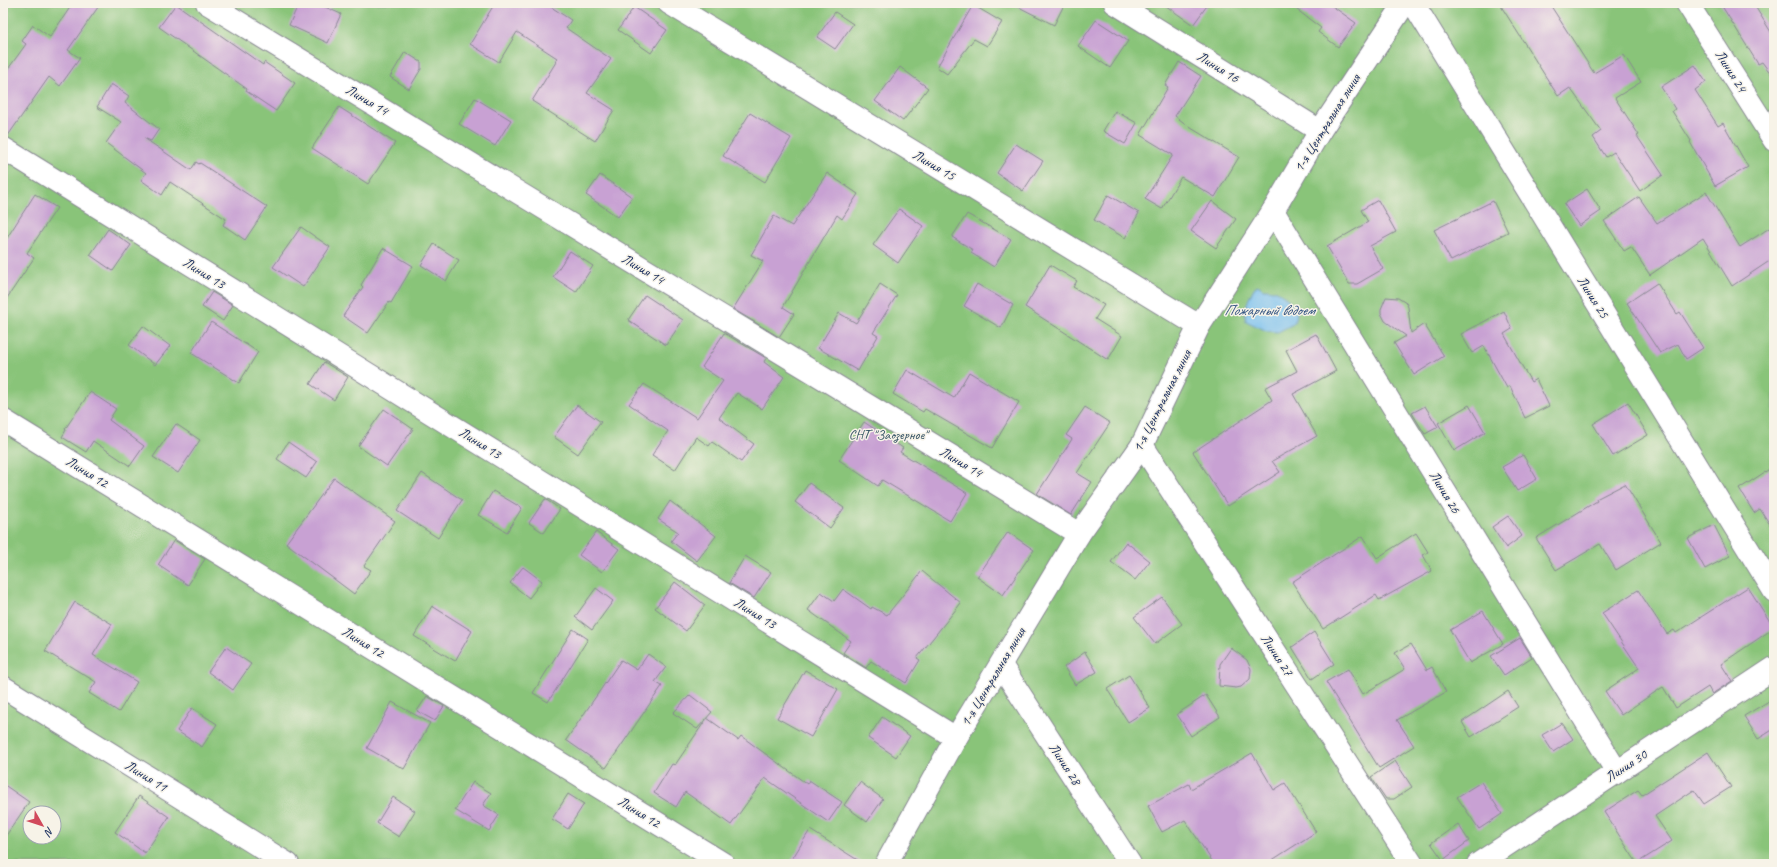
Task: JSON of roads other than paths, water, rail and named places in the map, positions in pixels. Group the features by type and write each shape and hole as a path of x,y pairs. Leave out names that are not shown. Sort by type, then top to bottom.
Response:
{"street":[{"name":"Линия 14","path":"207,3 1079,534"},
{"name":"Линия 15","path":"669,3 1199,326"},
{"name":"Линия 16","path":"1115,3 1320,130"},
{"name":"1-я Центральная линия","path":"886,864 956,738 1079,534 1142,445 1199,326 1273,211 1320,130 1405,3"},
{"name":"Линия 25","path":"1412,3 1774,591"},
{"name":"Линия 24","path":"1687,3 1774,140"},
{"name":"Линия 13","path":"3,148 956,738"},
{"name":"Линия 26","path":"1273,211 1617,772"},
{"name":"Линия 12","path":"3,420 724,864"},
{"name":"Линия 27","path":"1142,445 1412,864"},
{"name":"Линия 28","path":"1001,665 1130,864"},
{"name":"Линия 30","path":"1478,864 1774,668"},
{"name":"Линия 11","path":"3,687 288,864"}],"water":[{"name":"Пожарный водоем","path":"1258,285 1263,289 1270,289 1284,295 1297,313 1293,324 1278,332 1267,331 1246,321 1245,312 1247,304 1254,288"}],"park label":[{"name":"СНТ \"Заозерное\"","path":"888,434"}]}
